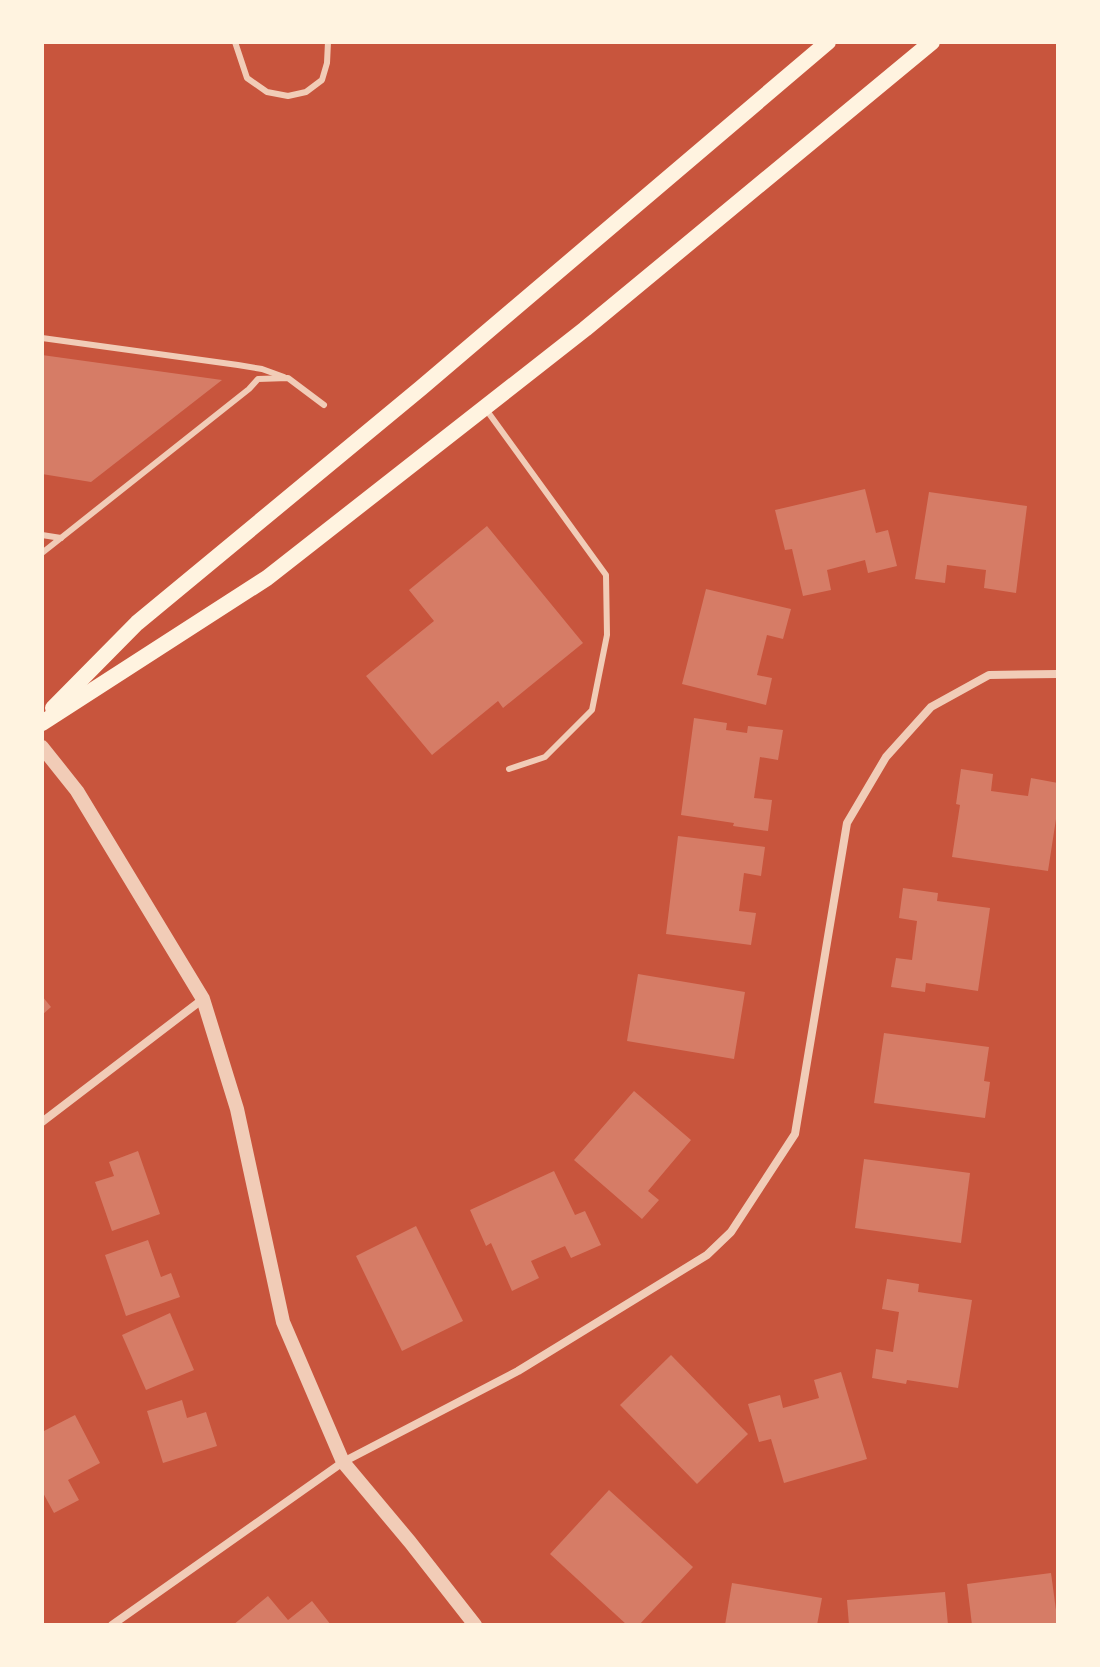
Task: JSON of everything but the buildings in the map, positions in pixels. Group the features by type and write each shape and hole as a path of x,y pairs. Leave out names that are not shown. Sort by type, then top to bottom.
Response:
{"main road":[{"path":"42,721 137,623 421,388 828,42"},
{"path":"42,721 267,578 585,329 932,42"}],"street":[{"path":"112,1625 343,1462 518,1371 707,1255 731,1232 795,1134 847,823 886,757 931,707 989,675 1058,674"},
{"path":"42,747 77,791 203,999 237,1109 283,1322 343,1462 475,1625"},
{"path":"42,1122 203,999"}],"lane":[{"path":"235,42 247,78 267,92 288,96 306,92 322,80 328,42"},
{"path":"42,338 262,369 288,378 324,405"},
{"path":"42,553 258,379 288,378"},
{"path":"485,408 606,575 607,635 592,710 545,757 509,769"},
{"path":"42,535 61,538"}]}
